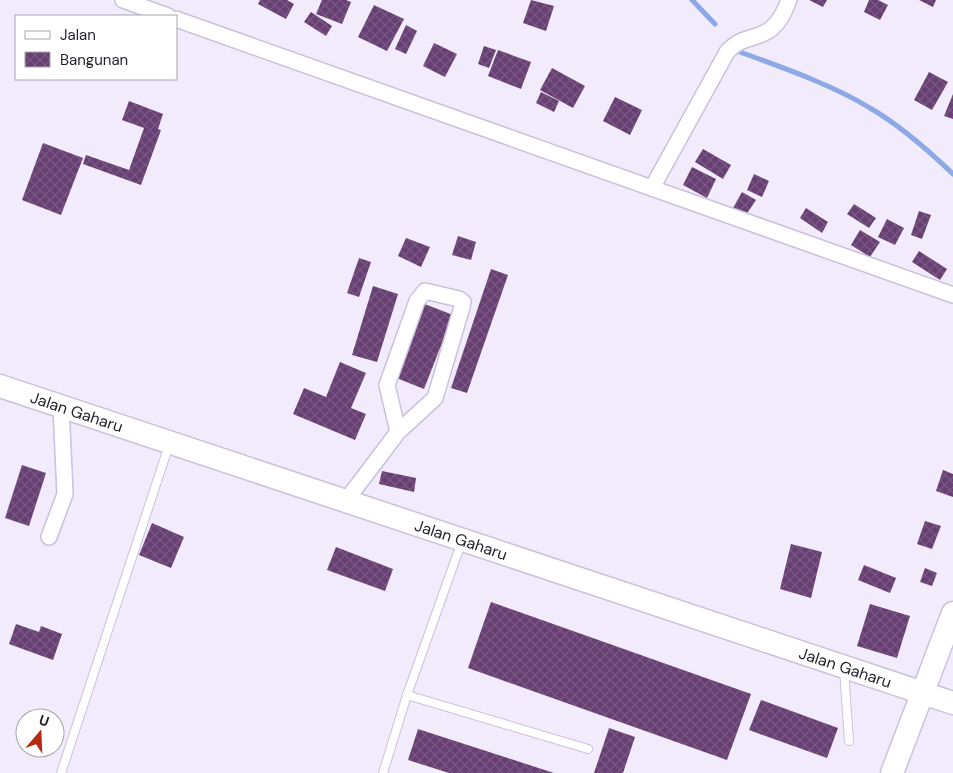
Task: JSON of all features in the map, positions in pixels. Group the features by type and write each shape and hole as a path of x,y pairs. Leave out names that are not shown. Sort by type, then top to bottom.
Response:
{"street":[{"path":"123,0 165,15"},
{"path":"652,188 727,52 736,42 761,35 771,29 779,21 789,0"},
{"path":"178,20 953,295"},
{"path":"345,502 398,432 435,398 439,390 462,307 463,302 459,299 425,291 417,301 387,385 398,432"},
{"name":"Jalan Gaharu","path":"0,386 953,703"},
{"path":"49,537 64,494 61,406"},
{"path":"892,773 953,613"}],"lane":[{"path":"61,773 170,443"},
{"path":"382,773 407,695 462,541"},
{"path":"844,668 849,741"},
{"path":"407,695 588,749"}],"building":[{"path":"260,0 287,0 294,4 286,19 258,4"},
{"path":"322,0 346,0 351,2 342,24 316,14"},
{"path":"531,0 554,6 546,31 523,23"},
{"path":"809,0 827,0 823,7"},
{"path":"869,0 878,0 888,5 880,20 864,12"},
{"path":"919,0 936,0 933,7"},
{"path":"374,5 404,19 387,51 358,37"},
{"path":"311,12 332,26 326,36 304,22"},
{"path":"406,25 417,31 406,54 395,49"},
{"path":"434,43 457,54 445,77 423,66"},
{"path":"484,46 496,50 489,68 478,64"},
{"path":"498,50 531,62 521,89 488,76"},
{"path":"552,68 585,86 573,108 540,90"},
{"path":"929,72 948,82 932,110 914,100"},
{"path":"541,92 559,101 554,112 536,103"},
{"path":"953,94 953,119 944,116"},
{"path":"615,97 642,110 630,135 603,121"},
{"path":"129,101 163,114 158,129 161,130 141,185 83,164 86,155 129,170 144,128 122,120"},
{"path":"43,143 83,158 61,215 22,200"},
{"path":"703,149 731,165 723,179 695,162"},
{"path":"692,167 716,179 707,198 683,185"},
{"path":"754,174 769,181 762,197 747,190"},
{"path":"742,192 756,200 746,215 733,208"},
{"path":"854,204 876,218 869,228 847,214"},
{"path":"806,208 828,222 822,233 800,218"},
{"path":"919,211 931,215 922,239 911,235"},
{"path":"887,219 904,228 895,245 878,237"},
{"path":"860,230 880,242 870,257 851,245"},
{"path":"458,236 476,242 471,260 452,255"},
{"path":"406,238 430,247 421,267 398,256"},
{"path":"919,251 947,269 940,280 912,262"},
{"path":"359,258 371,262 359,297 347,293"},
{"path":"491,269 508,275 467,393 451,388"},
{"path":"373,286 398,294 377,362 352,355"},
{"path":"422,303 453,315 424,389 394,377"},
{"path":"340,362 366,373 351,408 366,414 355,440 293,414 304,388 326,397"},
{"path":"22,465 46,473 29,526 5,518"},
{"path":"943,470 953,474 953,497 936,491"},
{"path":"382,471 416,478 414,492 379,484"},
{"path":"925,521 941,526 932,549 917,544"},
{"path":"152,523 184,537 171,568 139,555"},
{"path":"791,544 822,552 811,598 780,589"},
{"path":"336,547 393,569 385,591 327,570"},
{"path":"864,565 896,578 890,593 858,580"},
{"path":"925,568 937,573 932,586 920,582"},
{"path":"491,602 751,694 727,760 468,668"},
{"path":"870,604 910,616 897,658 857,646"},
{"path":"16,624 39,632 41,626 62,634 53,660 9,644"},
{"path":"761,700 838,728 827,758 749,730"},
{"path":"609,728 635,737 623,773 594,773"},
{"path":"418,729 554,773 449,773 408,760"}],"waterway":[{"path":"692,0 715,24"},
{"path":"740,52 806,77 855,100 903,130 953,174"}]}
